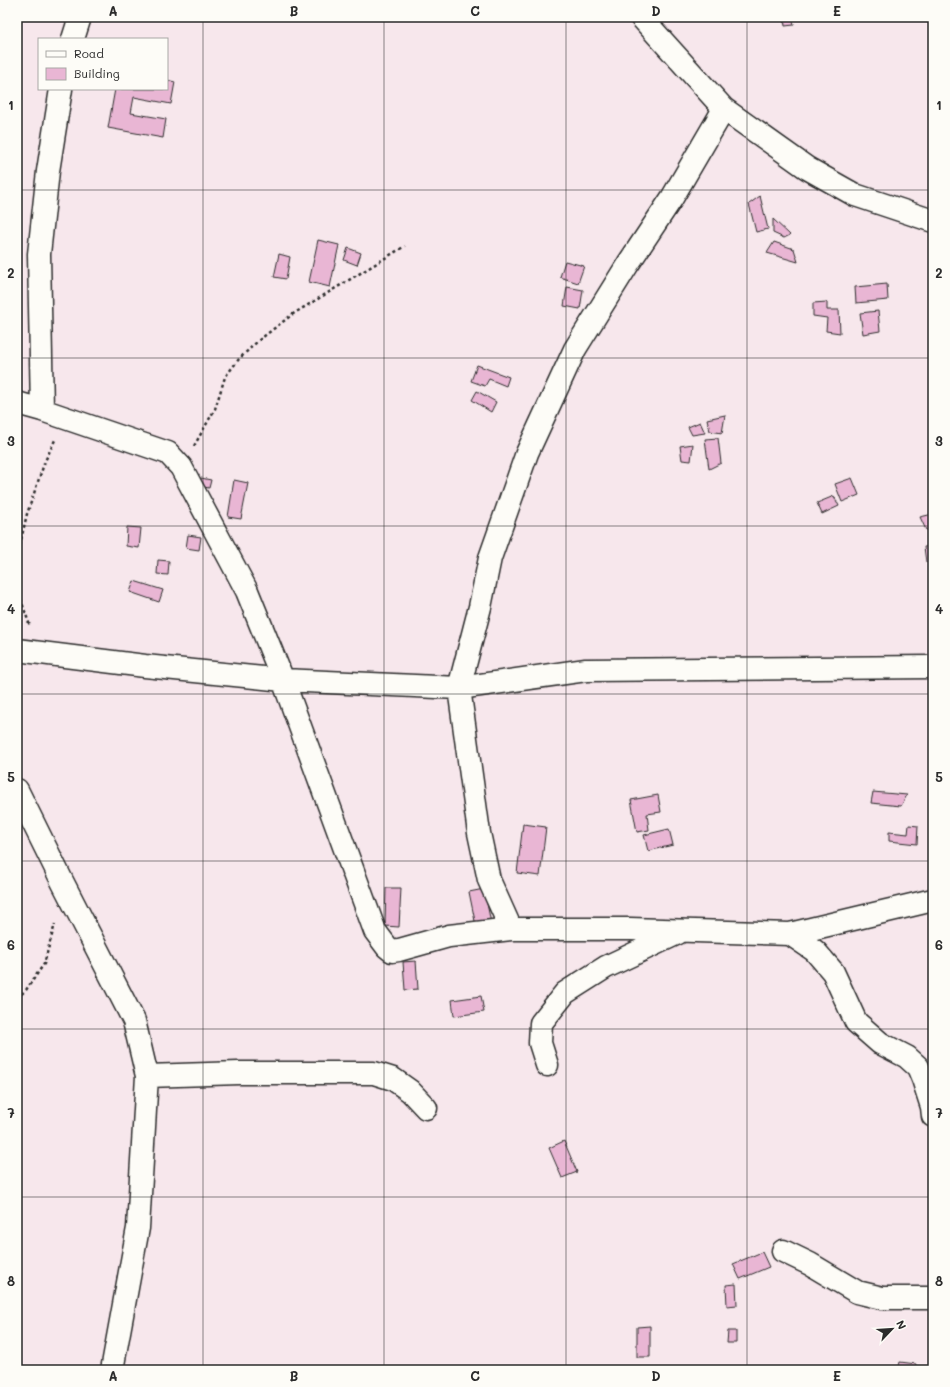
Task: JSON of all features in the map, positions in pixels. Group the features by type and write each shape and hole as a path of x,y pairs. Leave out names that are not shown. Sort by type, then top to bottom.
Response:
{"street":[{"path":"73,38 80,17"},
{"path":"642,17 724,109 807,168 855,195 933,221"},
{"path":"42,410 39,254 48,171 62,90"},
{"path":"511,929 488,880 479,833 459,688 480,607 490,558 527,453 575,349 628,264 672,198 724,109"},
{"path":"17,403 65,417 168,453 181,467 247,591 283,680 375,931 387,947 392,951 449,936 511,929 630,929 790,934 933,900"},
{"path":"17,650 145,666 283,680 459,688 586,670 933,667"},
{"path":"17,790 134,1021 147,1076 138,1228 112,1370"},
{"path":"547,1065 540,1043 541,1023 565,993 606,967 681,931"},
{"path":"790,934 815,951 833,972 856,1022 880,1043 907,1057 918,1068 924,1079 933,1116"},
{"path":"147,1076 239,1073 374,1073 394,1079 410,1091 426,1108"},
{"path":"784,1251 810,1264 857,1292 882,1298 933,1298"}],"path":[{"path":"181,467 215,409 226,377 239,359 259,340 293,314 405,246"},
{"path":"17,557 27,514 45,461 65,417"},
{"path":"17,569 21,600 40,653"},
{"path":"17,998 26,990 44,964 54,931 63,883"}],"building":[{"path":"784,17 792,17 794,25 785,26"},
{"path":"168,80 175,82 171,104 134,97 131,113 166,119 163,138 108,128 115,90 168,90"},
{"path":"760,196 768,229 756,232 749,204"},
{"path":"773,219 790,235 784,238 773,233"},
{"path":"318,240 339,245 330,287 309,282"},
{"path":"774,242 794,249 798,262 767,253"},
{"path":"348,248 361,253 357,265 344,260"},
{"path":"279,254 290,257 286,279 274,277"},
{"path":"565,261 584,266 578,283 560,277"},
{"path":"887,284 888,300 856,303 855,287"},
{"path":"567,287 583,290 580,309 564,306"},
{"path":"827,302 827,310 839,310 840,333 826,331 827,318 813,316 813,303"},
{"path":"878,311 880,331 863,334 860,313"},
{"path":"477,365 509,377 506,386 489,379 485,386 471,381"},
{"path":"477,391 496,402 491,412 472,400"},
{"path":"725,415 722,433 710,431 707,419"},
{"path":"700,422 705,433 692,435 688,427"},
{"path":"718,438 721,463 709,469 705,439"},
{"path":"693,444 691,461 682,460 680,446"},
{"path":"201,478 211,480 209,488 199,486"},
{"path":"852,478 859,495 842,502 835,484"},
{"path":"234,480 248,483 241,519 228,517"},
{"path":"834,496 839,506 822,514 817,503"},
{"path":"933,514 933,528 926,530 920,517"},
{"path":"127,527 141,528 139,548 126,546"},
{"path":"188,535 201,537 199,550 186,548"},
{"path":"933,546 933,561 926,562 924,547"},
{"path":"158,560 169,561 168,575 157,574"},
{"path":"134,581 163,590 159,602 130,592"},
{"path":"873,792 907,795 901,806 871,803"},
{"path":"658,795 661,812 647,814 649,830 637,832 631,800"},
{"path":"523,824 546,827 540,876 517,873"},
{"path":"909,825 918,826 917,844 889,841 889,832 908,834"},
{"path":"669,829 673,845 648,851 644,835"},
{"path":"386,888 401,888 399,927 385,926"},
{"path":"484,889 491,923 476,926 469,892"},
{"path":"416,961 418,989 405,990 403,962"},
{"path":"481,996 484,1012 454,1016 452,1000"},
{"path":"564,1141 577,1172 562,1178 549,1148"},
{"path":"762,1252 769,1267 740,1279 733,1264"},
{"path":"736,1284 737,1305 727,1306 726,1285"},
{"path":"650,1326 650,1357 637,1357 637,1327"},
{"path":"728,1331 736,1331 736,1343 727,1343"},
{"path":"900,1362 916,1364 915,1370 898,1370"}]}
